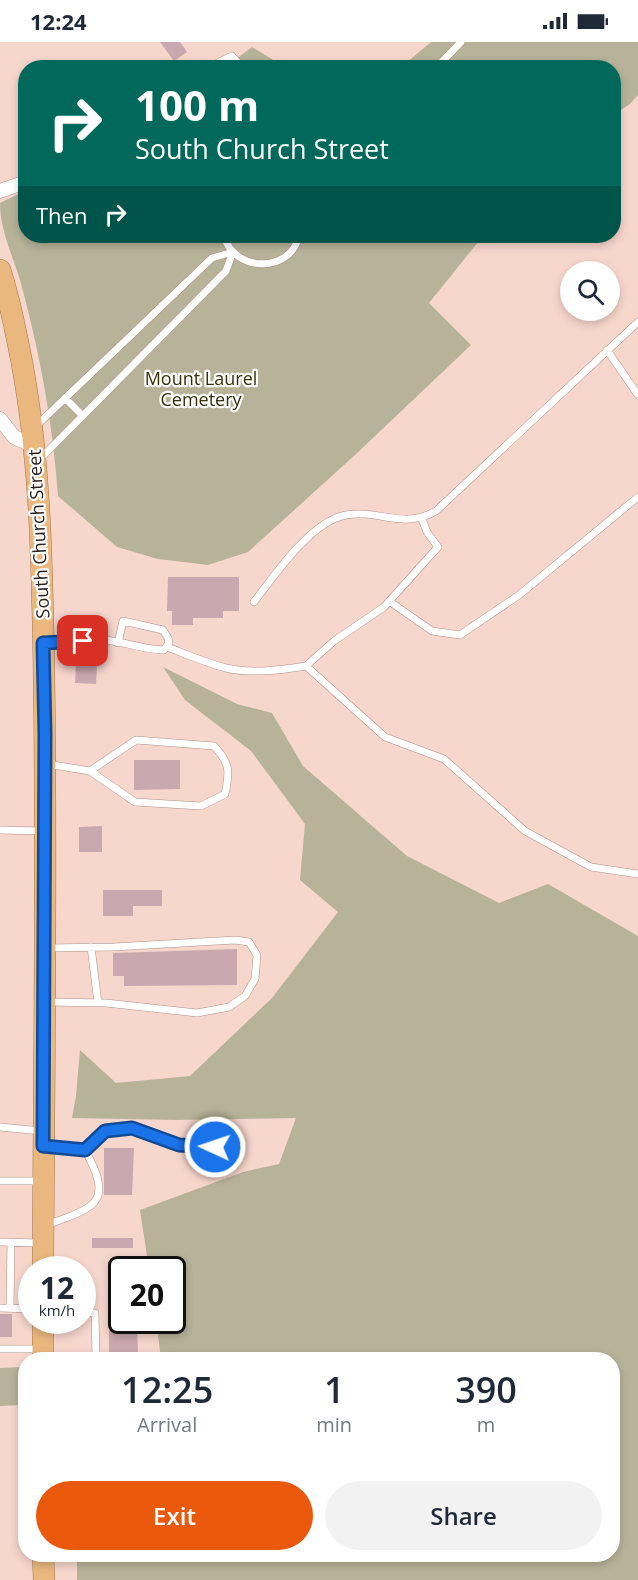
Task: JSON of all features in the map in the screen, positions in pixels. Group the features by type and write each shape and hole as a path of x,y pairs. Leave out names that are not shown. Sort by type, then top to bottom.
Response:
{"highway":[{"name":"South Church Street","path":"0,270 8,292 28,388 34,446 42,582 45,764 43,1256"},
{"path":"43,1334 43,1352"},
{"path":"43,1562 44,1580"}],"street":[{"path":"0,192 18,185"},
{"path":"0,419 14,437 34,446"}],"lane":[{"path":"443,60 460,42"},
{"path":"228,243 233,252 243,260 255,264 268,264 281,260 291,252 296,243"},
{"path":"34,446 65,398 212,258 233,252"},
{"path":"34,446 83,416 226,271 233,252"},
{"path":"254,602 303,543 321,525 333,519 346,514 408,520 422,519 436,511 638,322"},
{"path":"607,350 638,395"},
{"path":"65,398 83,416"},
{"path":"389,601 432,631 460,635 519,595 638,497"},
{"path":"167,647 226,668 248,671 306,666 334,641 384,607 438,547 427,532 422,519"},
{"path":"118,643 123,621 163,630 168,638 167,647"},
{"path":"43,643 104,640 153,650 164,650 167,647"},
{"path":"306,666 385,737 444,759 525,831 591,867 638,874"},
{"path":"45,764 90,771 135,802 201,806 225,794 229,774 225,758 214,746 136,740 90,771"},
{"path":"0,830 45,831"},
{"path":"44,948 235,940 249,942 257,955 255,979 245,996 229,1007 197,1013 155,1007 44,1002"},
{"path":"91,947 98,1003"},
{"path":"0,1127 85,1150 96,1169 99,1184 96,1200 90,1206 43,1235 0,1242"},
{"path":"85,1150 105,1131 132,1128 179,1145 215,1147"},
{"path":"0,1181 43,1181"},
{"path":"10,1308 11,1242"},
{"path":"0,1308 18,1308"},
{"path":"95,1334 96,1352"},
{"path":"0,1349 26,1352"}],"green space":[{"path":"431,42 638,42 638,95 621,110 621,60 410,60"},
{"path":"252,47 273,60 235,60"},
{"name":"Mount Laurel Cemetery","path":"18,194 18,243 477,243 429,303 471,345 248,552 208,565 158,559 117,547 58,496 53,444 41,367 20,280 5,236 0,203"},
{"path":"163,667 237,704 272,713 303,766 407,856 499,903 548,884 638,936 638,1580 77,1580 77,1562 620,1562 620,1352 160,1352 158,1334 186,1334 186,1256 147,1256 140,1210 243,1172 279,1164 296,1118 176,1120 72,1118 80,1050 116,1083 190,1076 272,998 338,912 300,880 305,824 251,751 185,700"},
{"path":"18,1367 18,1405 0,1406 0,1368"}],"building":[{"path":"160,42 180,42 187,52 173,60"},
{"path":"168,577 239,577 239,611 223,611 223,618 193,618 193,625 172,625 172,611 167,611"},
{"path":"76,665 97,666 96,684 75,683"},
{"path":"134,760 180,760 180,789 134,790"},
{"path":"102,826 102,852 79,852 79,827"},
{"path":"103,890 162,890 162,906 133,906 133,916 103,916"},
{"path":"237,949 237,985 124,986 124,976 113,976 113,953"},
{"path":"104,1148 134,1148 132,1195 104,1195"},
{"path":"92,1238 133,1238 133,1248 92,1248"},
{"path":"0,1314 12,1314 12,1337 0,1337"},
{"path":"109,1334 137,1334 138,1352 109,1352"}],"route":[{"path":"83,641 43,643 45,734 43,1146 85,1150 105,1131 132,1128 179,1145 215,1147"}]}
